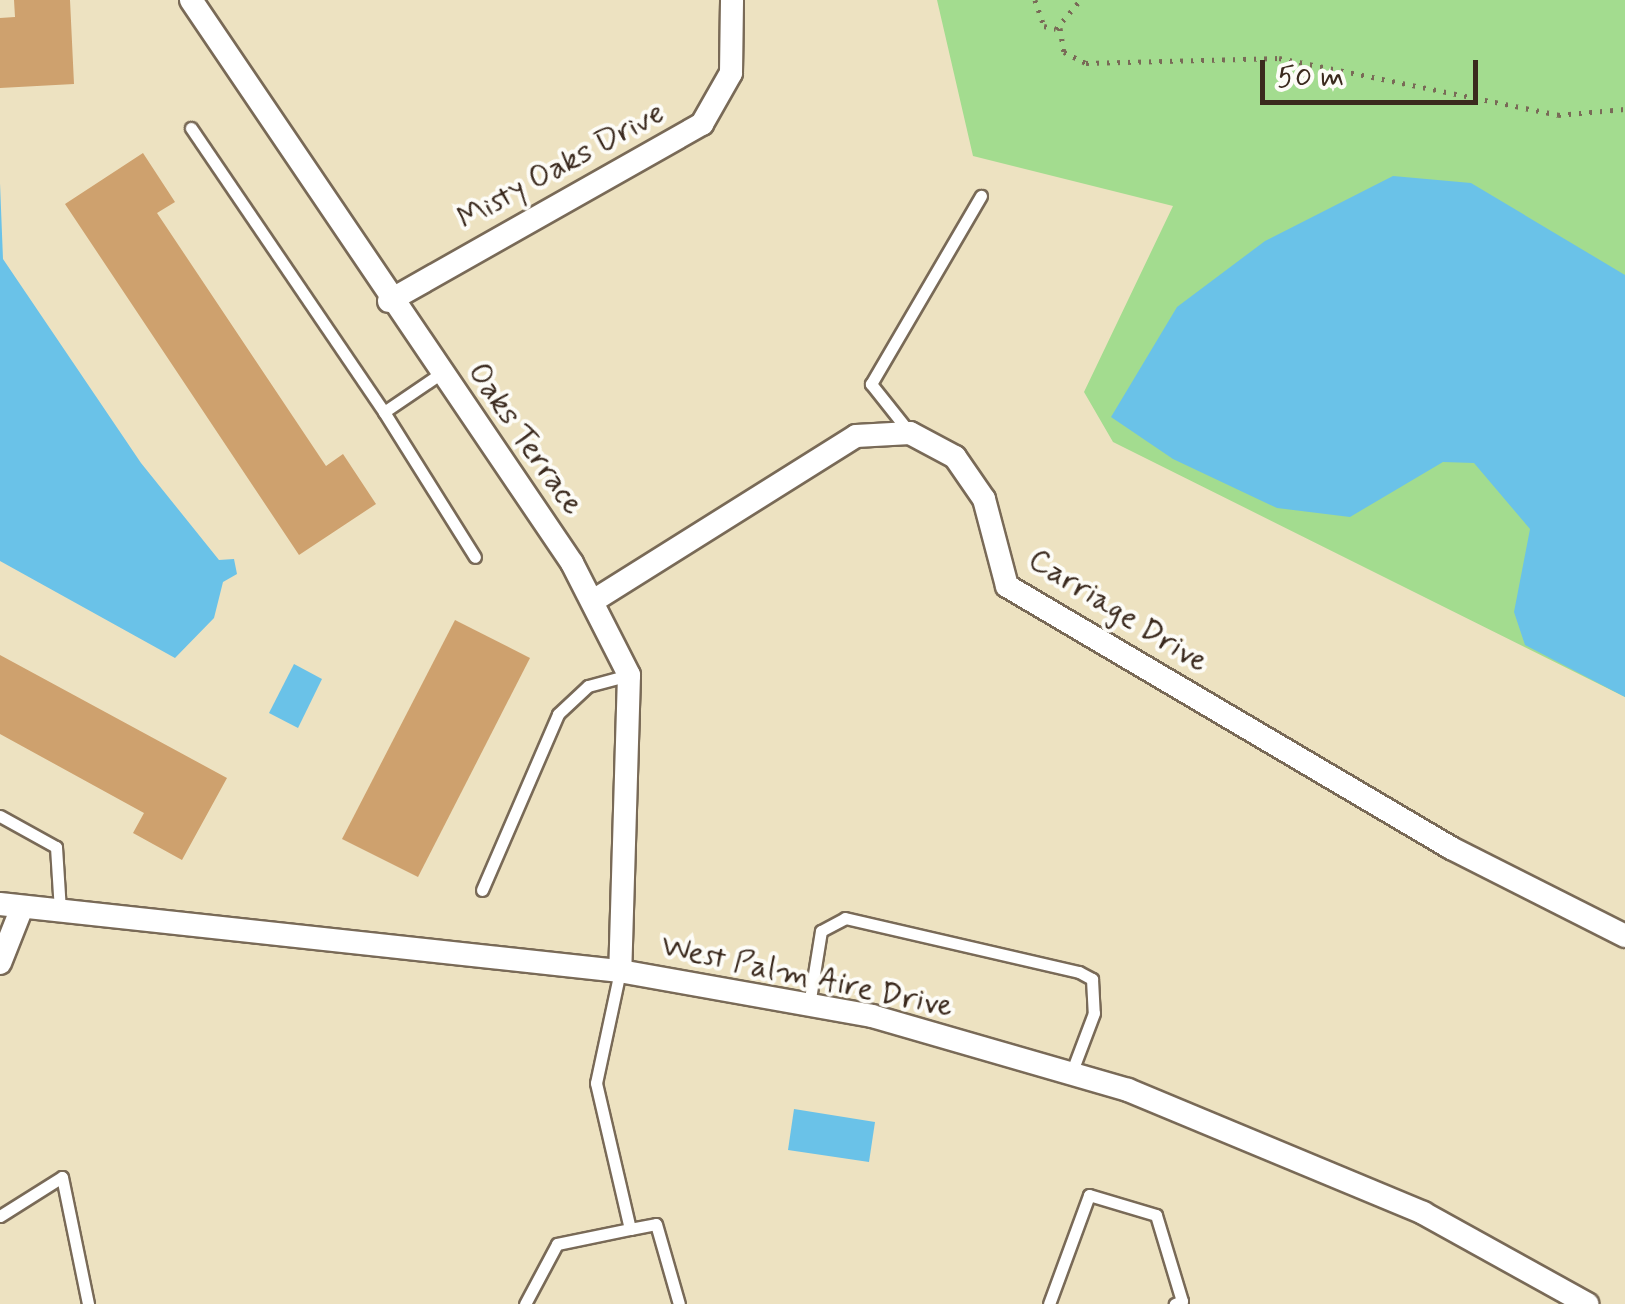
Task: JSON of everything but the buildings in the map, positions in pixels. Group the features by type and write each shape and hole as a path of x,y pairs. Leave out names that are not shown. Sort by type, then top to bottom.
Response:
{"street":[{"name":"Oaks Terrace","path":"191,0 388,300 593,601 629,675 620,972"},
{"name":"Misty Oaks Drive","path":"388,300 702,124 731,73 732,0"},
{"path":"593,601 856,436 910,434"},
{"name":"Carriage Drive","path":"910,434 955,458 984,499 1008,586 1450,848 1625,936"},
{"path":"0,962 11,907"},
{"name":"West Palm Aire Drive","path":"11,907 620,972 809,1005 1072,1074 1423,1213 1587,1304"}],"lane":[{"path":"191,128 384,412 476,557"},
{"path":"910,434 871,384 982,196"},
{"path":"384,412 440,374"},
{"path":"482,890 558,714 588,686 629,675"},
{"path":"0,816 56,847 60,914"},
{"path":"809,1005 821,931 845,918 1079,972 1092,979 1094,1013 1072,1074"},
{"path":"620,972 596,1083 630,1229"},
{"path":"0,1216 62,1177 88,1304"},
{"path":"1049,1304 1089,1195 1156,1215 1182,1300 1175,1304"},
{"path":"524,1304 557,1244 656,1224 679,1304"}],"path":[{"path":"1035,0 1044,26 1060,28"},
{"path":"1080,0 1060,28 1064,52 1086,63 1279,58 1558,115 1625,109"}],"green space":[{"path":"937,0 1625,0 1625,697 1113,442 1084,392 1173,206 973,156"}],"water":[{"path":"1393,176 1471,183 1625,275 1625,697 1525,645 1514,612 1530,529 1474,463 1443,462 1350,517 1277,508 1173,459 1111,417 1177,307 1265,241"},
{"path":"0,183 3,259 141,463 219,560 234,559 237,574 223,582 214,618 175,658 0,561"},
{"path":"294,664 322,679 298,728 269,713"},
{"path":"794,1109 875,1122 869,1162 788,1150"}]}
